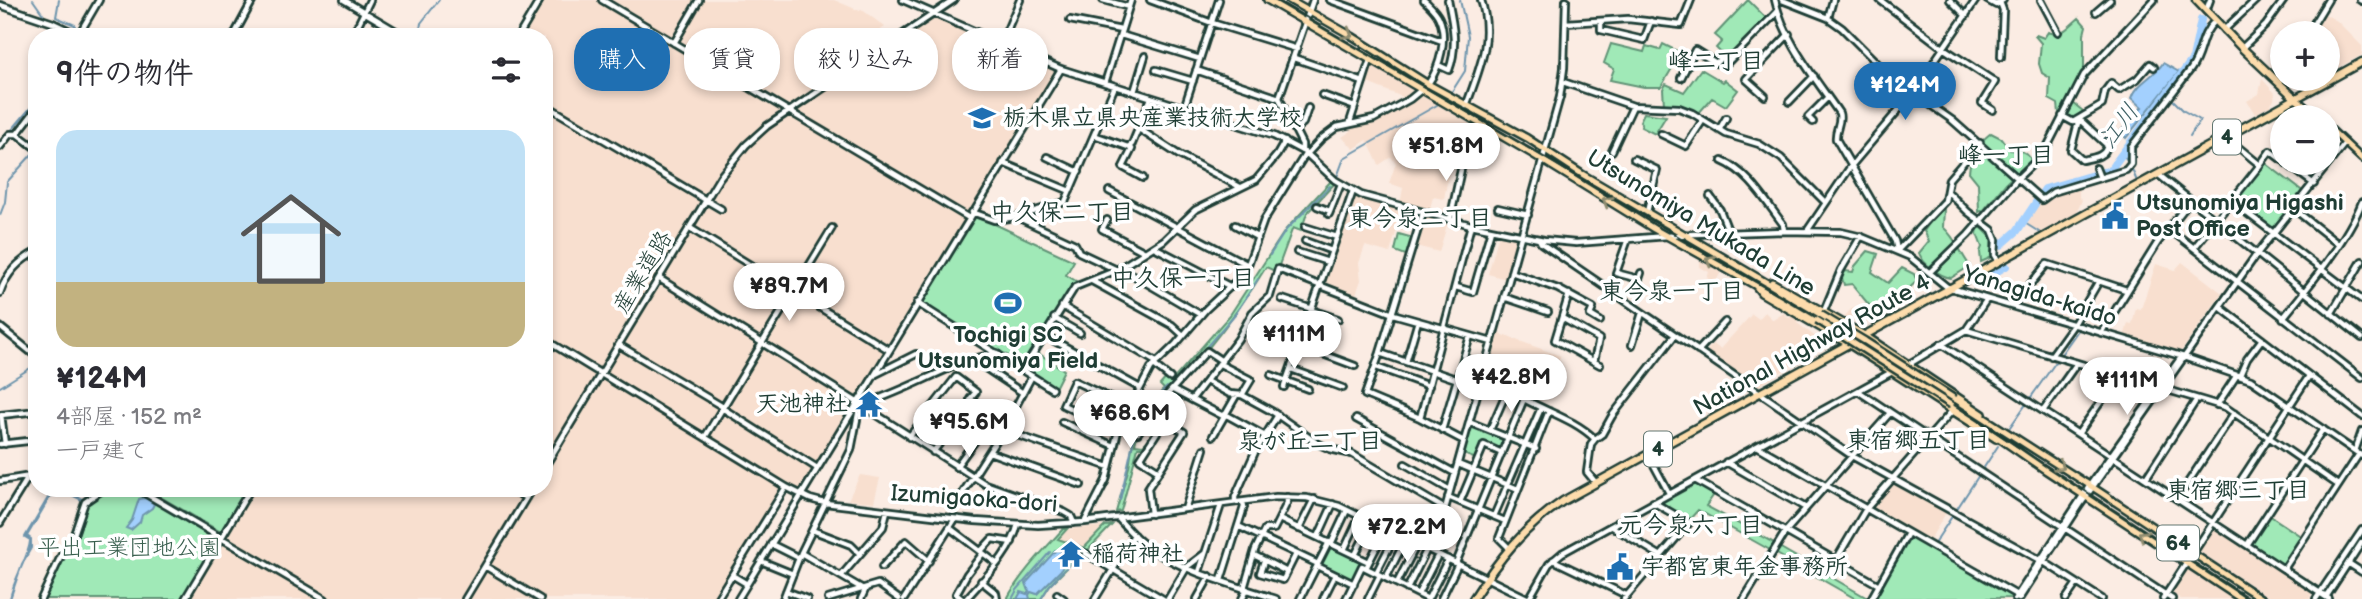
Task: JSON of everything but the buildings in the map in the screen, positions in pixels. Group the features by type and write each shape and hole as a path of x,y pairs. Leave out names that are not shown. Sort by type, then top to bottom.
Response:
{"highway":[{"path":"2199,1 2215,21 2270,75"},
{"name":"4","path":"2159,175 2362,62"},
{"path":"2287,91 2296,99"},
{"name":"National Highway Route 4","path":"1473,599 1509,548 1544,515 1648,454 2159,175"}],"main road":[{"name":"Utsunomiya Mukada Line","path":"1267,0 1666,236 1755,285 1820,315"},
{"name":"Utsunomiya Mukada Line","path":"1289,0 1427,84 1546,150 1820,315 2045,470 2241,599"},
{"path":"2296,99 2303,105"},
{"path":"2340,138 2362,159"},
{"path":"1755,285 1761,293 1952,405"},
{"path":"1820,315 1866,336 1968,402 2031,448"},
{"name":"Utsunomiya Mukada Line","path":"1952,405 2031,448 2092,486 2262,599"}],"street":[{"path":"83,28 99,0"},
{"path":"238,28 253,0"},
{"path":"344,0 392,28"},
{"path":"356,28 370,0"},
{"path":"523,28 540,0"},
{"path":"602,0 971,215 994,220 1016,217 1065,202 1115,86"},
{"path":"674,43 699,0"},
{"name":"Yanagida-kaido","path":"903,0 965,28"},
{"name":"産業道路","path":"553,453 706,200 746,145 790,110 954,0"},
{"path":"1008,28 1020,0"},
{"path":"1103,0 1129,7"},
{"path":"1105,83 1131,0"},
{"path":"1150,0 1212,23 1297,49"},
{"path":"1184,108 1219,0"},
{"path":"1279,98 1313,0"},
{"path":"1330,0 1442,41"},
{"path":"1424,0 1438,15 1442,41 1438,65 1427,84"},
{"path":"1438,65 1449,70 1455,55 1448,0"},
{"path":"1466,106 1484,60 1485,13 1481,0"},
{"path":"1418,594 1458,464 1563,82 1566,0"},
{"path":"1566,23 1601,20 1681,24 1691,0"},
{"path":"1775,0 1788,34 1841,118 1835,131 1836,139 1895,242 1897,250"},
{"path":"1782,0 1793,2 1828,18 1842,28 1892,78 1935,107 1980,143 2042,200 2053,192 2126,170 2132,164 2131,147 2191,69 2198,57 2204,32 2215,21"},
{"path":"1828,18 1833,0"},
{"path":"1880,0 1943,48 1995,82 1982,103 1993,110"},
{"path":"1950,0 1966,16"},
{"path":"1806,232 1851,166 1912,94 1976,0"},
{"path":"1987,0 1996,5 2001,1 2001,57"},
{"path":"2041,0 2058,32"},
{"path":"2096,12 2110,0"},
{"path":"2144,0 2149,5"},
{"path":"1930,272 2044,153 2084,75 2154,0"},
{"path":"2206,11 2210,0"},
{"path":"2224,30 2256,0"},
{"path":"2242,48 2266,25 2284,0"},
{"path":"2314,21 2325,1"},
{"path":"0,5 59,28"},
{"path":"1681,78 1695,50 1716,64 1722,57 1728,62 1778,11"},
{"path":"1070,19 1200,59"},
{"path":"1601,20 1601,30 1644,40 1651,21"},
{"path":"1765,96 1746,79 1788,34"},
{"path":"1133,92 1145,56"},
{"path":"1294,58 1363,82"},
{"path":"1350,122 1370,60"},
{"name":"Yanagida-kaido","path":"1048,64 1285,141 1305,153 1341,184 1371,199 1522,236 1576,243 1685,234 1784,231 1841,232 1861,236 1897,250 1944,285 1954,289 2184,357 2251,380 2359,454"},
{"path":"2062,116 2073,122 2102,106 2105,91 2111,83 2119,90 2137,79 2150,64 2154,67"},
{"path":"738,599 817,468 860,403 888,350 1061,69"},
{"path":"1156,69 1193,81"},
{"path":"1196,71 1279,98 1305,153"},
{"path":"1789,102 1814,76"},
{"path":"1563,82 1633,106 1679,108 1719,130 1759,144 1781,158 1826,203"},
{"path":"1085,522 1102,491 1118,431 1140,388 1155,363 1241,278 1264,220 1305,153 1329,133 1350,122 1374,119 1410,99 1420,90"},
{"path":"1322,95 1355,107"},
{"path":"1813,122 1808,117 1828,97"},
{"path":"1128,147 1151,98"},
{"path":"1612,151 1633,106"},
{"path":"1295,129 1303,123 1308,108"},
{"path":"553,109 720,209"},
{"path":"1719,130 1726,118"},
{"path":"2078,119 2107,145 2101,156 2082,160 2071,150 2078,119"},
{"path":"17,134 28,120"},
{"path":"1661,134 1686,146 1703,120"},
{"path":"1139,128 1179,155 1241,187"},
{"path":"0,147 10,134 17,134 28,142"},
{"path":"1094,135 1132,149 1122,167 1143,178"},
{"path":"2226,137 2260,164"},
{"path":"1023,370 1074,287 1119,269 1154,247 1195,210 1256,180 1285,141"},
{"path":"1897,250 1945,201 1951,175 1960,169 1980,143"},
{"path":"1757,446 2018,598 2112,456 2183,362 2256,255 2345,143"},
{"path":"1450,220 1465,151"},
{"path":"2194,248 2270,151"},
{"path":"1047,157 1079,172"},
{"path":"1634,159 1657,170 1647,212"},
{"path":"1722,161 1733,166 1748,179 1783,224 1784,231"},
{"path":"1003,163 1070,191"},
{"path":"2097,169 2099,177"},
{"path":"2159,175 2362,338"},
{"path":"2304,175 2314,184"},
{"path":"1317,206 1330,212 1341,184"},
{"path":"1110,191 1248,265"},
{"path":"1285,384 1353,191"},
{"path":"1948,191 1979,222 1992,230 1996,240 1995,255 1999,263"},
{"path":"1710,196 1720,209 1729,233"},
{"path":"2101,333 2168,228 2190,201"},
{"path":"2231,201 2362,300"},
{"path":"2283,318 2356,219 2362,202"},
{"path":"1498,208 1528,215"},
{"path":"2294,209 2338,244"},
{"path":"1423,213 1365,395 1420,418 1464,441"},
{"path":"1016,217 1075,244 1079,252 1119,269 1201,315"},
{"path":"2356,219 2362,223"},
{"path":"1107,220 1102,229 1146,252"},
{"path":"1235,225 1257,237"},
{"path":"1420,418 1471,225"},
{"path":"1305,227 1337,237"},
{"path":"690,228 888,350"},
{"path":"705,437 832,228"},
{"path":"2168,228 2362,378"},
{"path":"1455,287 1473,292 1491,229"},
{"path":"1820,315 1861,236"},
{"path":"1539,239 1541,243 1852,456 2042,561 2102,599"},
{"path":"1628,239 1616,273 1639,279 1641,273"},
{"path":"1305,241 1332,251"},
{"path":"1154,247 1231,287"},
{"path":"1297,252 1328,262"},
{"path":"0,292 9,273 28,257"},
{"path":"2331,314 2362,261"},
{"path":"2012,306 2047,264 2127,290"},
{"path":"1192,399 1221,362 1252,313 1270,296 1278,270 1393,314 1492,342"},
{"path":"1511,272 1569,294 1593,308 1590,315 1600,321"},
{"path":"660,279 860,403 956,467 985,484 1064,512 1071,516 1074,523"},
{"path":"1091,281 1172,325 1183,335"},
{"path":"2051,356 2074,324 2099,281"},
{"path":"1569,294 1555,341 1600,365"},
{"path":"1504,297 1548,312"},
{"path":"1282,299 1338,319"},
{"path":"1909,364 1966,330 1987,299"},
{"path":"917,303 1052,389"},
{"path":"1062,306 1155,363 1170,378"},
{"path":"2220,307 2362,416"},
{"path":"1632,345 1642,313"},
{"path":"1054,318 1080,333"},
{"path":"1562,318 1599,338 1594,361"},
{"path":"1406,362 1418,321"},
{"path":"1698,351 1726,322"},
{"path":"1247,324 1355,366"},
{"path":"0,327 28,350"},
{"path":"1305,330 1332,340"},
{"path":"1966,330 2217,405 2234,413 2338,485"},
{"path":"1044,335 1140,388"},
{"path":"1443,430 1470,335"},
{"path":"1596,483 1586,469 1591,444 1602,434 1612,416 1675,335"},
{"path":"2217,405 2262,339"},
{"path":"1941,344 2327,598 2362,530"},
{"name":"Izumigaoka-dori","path":"553,345 786,487 825,503 1018,524 1085,522 1287,497 1314,499 1360,516 1529,599"},
{"path":"619,345 817,468"},
{"path":"1138,433 1155,408 1207,351 1251,380 1224,415 1213,436"},
{"path":"873,375 916,354"},
{"path":"860,403 894,394 972,359 997,354"},
{"path":"1380,354 1479,387"},
{"path":"972,359 1023,393"},
{"path":"2043,411 2077,363"},
{"path":"1376,367 1429,386"},
{"path":"936,403 964,420 977,403 970,399 976,391 946,369"},
{"path":"1291,369 1343,388"},
{"path":"1529,599 1553,560 1669,493 1892,372"},
{"path":"1483,373 1595,439"},
{"path":"1271,375 1285,384 1308,389"},
{"path":"957,502 1003,430 1032,376"},
{"path":"2078,434 2119,376"},
{"path":"2164,597 2309,376"},
{"path":"909,437 956,377"},
{"path":"1118,431 1063,405 1074,381 1129,407"},
{"path":"1206,382 1278,415 1317,443 1352,454 1445,509"},
{"path":"1490,430 1508,389"},
{"path":"1173,390 1265,436"},
{"path":"1858,391 2064,527 2164,597 2172,599"},
{"path":"1441,599 1524,399"},
{"path":"2146,478 2197,399"},
{"path":"783,599 800,555 851,450 860,403"},
{"path":"1836,560 1866,509 1929,438 1952,405"},
{"path":"1494,516 1541,407"},
{"path":"1509,548 1499,538 1549,411"},
{"path":"28,412 2,415 3,444 28,441"},
{"path":"1744,599 1786,531 1890,412"},
{"path":"2177,499 2234,413"},
{"path":"1235,502 1235,496 1255,452 1278,415"},
{"path":"1356,419 1409,451 1455,473"},
{"path":"956,467 990,420"},
{"path":"1151,514 1148,488 1159,471 1184,432 1165,420 1140,459 1159,471"},
{"path":"1062,422 1114,446"},
{"path":"1469,422 1535,449"},
{"path":"2247,545 2323,429"},
{"path":"1003,430 1109,467"},
{"path":"2284,569 2359,454 2362,431"},
{"path":"933,452 947,434"},
{"path":"1460,502 1484,445 1502,453"},
{"path":"1185,509 1204,449"},
{"path":"989,452 1081,485"},
{"path":"1648,454 1669,493"},
{"path":"1726,463 1806,508"},
{"path":"1405,464 1450,490"},
{"path":"1458,464 1519,489"},
{"path":"0,481 28,477"},
{"path":"0,523 28,479"},
{"path":"1695,480 1879,584"},
{"path":"717,599 786,487"},
{"path":"41,599 61,556 71,543 85,502 92,497"},
{"path":"151,497 325,599"},
{"path":"185,599 246,497"},
{"path":"1248,531 1274,529 1287,503 1287,497"},
{"path":"1448,497 1505,521"},
{"path":"465,599 526,498"},
{"path":"1299,529 1314,499"},
{"path":"1221,580 1244,507 1243,502"},
{"path":"1553,560 1625,597 1689,523 1653,502"},
{"path":"1318,537 1333,504"},
{"path":"1199,572 1221,505"},
{"path":"1300,599 1347,510"},
{"path":"842,575 883,527 887,511"},
{"path":"1344,550 1360,516"},
{"path":"1118,518 1134,535 1159,554 1199,572 1276,599"},
{"path":"828,599 878,584 891,596 902,599 955,519"},
{"path":"1279,519 1369,562"},
{"path":"1355,555 1372,522"},
{"path":"1012,542 992,539 956,594 964,599 981,581 1012,542 1018,524"},
{"path":"1238,526 1354,584"},
{"path":"1610,526 1661,556"},
{"path":"950,528 996,563"},
{"path":"1242,599 1249,569 1265,529"},
{"path":"1366,568 1386,529"},
{"path":"812,530 851,545 860,554"},
{"path":"1871,599 1908,533"},
{"path":"1381,575 1396,534"},
{"path":"1095,599 1134,535"},
{"path":"1368,599 1406,539"},
{"path":"882,567 906,541 929,561"},
{"path":"2316,599 2362,542"},
{"path":"771,544 842,575 864,589"},
{"path":"1397,583 1417,544"},
{"path":"1407,589 1433,552"},
{"path":"1085,553 1165,599 1187,567 1205,553"},
{"path":"1249,569 1283,580 1296,554"},
{"path":"1254,555 1287,572"},
{"path":"1346,599 1362,566 1428,599 1448,559"},
{"path":"761,561 793,574"},
{"path":"1260,573 1264,561"},
{"path":"2345,561 2362,572"},
{"path":"485,566 540,599"},
{"path":"732,575 747,584"},
{"path":"1323,599 1335,575"},
{"path":"1197,599 1210,576"},
{"path":"981,581 996,593 997,599"},
{"path":"2066,599 2077,583"},
{"path":"861,599 864,589"},
{"path":"786,591 807,599"},
{"path":"1057,594 1064,599"}],"shaded area":[{"path":"543,0 834,0 860,11 861,9 885,27 794,28 794,91 938,91 938,28 918,28 934,17 959,28 952,28 952,91 1043,91 801,488 786,483 715,599 189,599 249,497 553,497 553,28 526,28"},
{"path":"2321,12 2337,21 2316,21"},
{"path":"2340,24 2362,46 2362,55 2340,67"},
{"path":"1370,65 1414,91 1405,98 1365,82"},
{"path":"1048,68 1055,71 1048,82"},
{"path":"2262,79 2270,91 2275,93 2270,106 2255,114 2247,101 2259,94"},
{"path":"1421,95 1477,128 1471,141 1474,143 1472,151 1450,142 1454,145 1444,199 1433,197 1429,212 1400,204 1403,188 1389,183 1396,163 1391,157 1379,165 1367,140 1354,149 1342,137 1351,131 1348,124 1367,123"},
{"path":"2079,185 2079,197 2082,200 2076,214 2039,233 2026,223 2040,203 2053,193"},
{"path":"1352,194 1408,211 1403,231 1397,229 1390,253 1365,246 1359,263 1361,280 1355,297 1322,284"},
{"path":"1424,216 1448,222 1439,252 1416,246"},
{"path":"1499,234 1517,238 1506,279 1488,274"},
{"path":"1700,260 1721,272 1715,283 1707,278 1709,272 1700,267"},
{"path":"2182,262 2222,293 2182,350 2178,352 2124,337 2128,323 2132,324 2136,308 2141,309 2156,264 2175,270"},
{"path":"1853,307 1880,309 1884,315 1863,324 1844,317"},
{"path":"1765,312 1773,320 1784,313 1789,318 1792,316 1798,319 1797,323 1825,344 1759,386 1706,352 1713,344 1720,349 1752,314 1759,319"},
{"path":"1497,333 1561,356 1545,386 1531,381 1525,396 1486,371"},
{"path":"860,475 880,478 874,502 848,500"},
{"path":"1895,482 1947,511 1928,543 1871,510"},
{"path":"1105,526 1084,548 1058,539 1067,529"},
{"path":"2214,526 2312,591 2310,599 2272,599 2200,552 2199,548"},
{"path":"2188,570 2233,599 2181,599 2171,590 2184,571"}],"green space":[{"path":"1748,0 1767,19 1727,59 1716,48 1722,41 1715,35"},
{"path":"2079,18 2086,26 2084,70 2068,99 2083,111 2073,119 2059,113 2058,104 2049,99 2050,78 2042,73 2039,64 2041,43 2035,36 2044,38 2048,32 2061,32"},
{"path":"1611,44 1644,52 1646,46 1660,50 1663,44 1681,53 1661,87 1644,87 1610,80 1614,69 1604,63"},
{"path":"1701,69 1723,82 1725,80 1738,90 1726,106 1712,98 1698,114 1678,104 1664,105 1663,89 1666,84 1684,92"},
{"path":"1644,113 1666,116 1655,134 1641,127 1640,121"},
{"path":"1991,133 2001,138 2010,150 2022,152 2031,160 2006,183 1984,210 1979,212 1978,183 1969,172 1976,150"},
{"path":"2264,162 2270,167 2270,175 2281,175 2305,193 2275,232 2233,200"},
{"path":"1331,181 1335,183 1307,213 1301,231 1293,228 1278,268 1275,271 1266,267 1214,341 1145,417 1135,444 1143,445 1146,442 1144,447 1138,447 1121,511 1116,512 1129,467 1135,427 1164,389 1160,385 1166,378 1172,381 1230,315 1286,229"},
{"path":"1944,209 1943,227 1970,266 1951,278 1932,269 1919,253 1929,241 1924,231 1937,212"},
{"path":"973,214 1074,261 1066,275 1076,281 1023,368 919,303"},
{"path":"1978,228 1982,228 1991,237 1992,257 1981,262 1982,247 1977,234"},
{"path":"1399,234 1413,238 1408,256 1395,251"},
{"path":"1868,251 1878,254 1872,272 1888,283 1902,268 1914,274 1917,281 1890,306 1869,305 1852,284 1844,285 1842,278 1845,271 1853,272"},
{"path":"1035,351 1064,370 1055,388 1027,371 1026,366"},
{"path":"1471,425 1504,437 1500,449 1484,443 1476,459 1463,454"},
{"path":"1696,483 1715,493 1706,506 1774,543 1770,550 1698,510 1689,520 1661,504"},
{"name":"平出工業団地公園","path":"97,497 144,497 217,541 181,599 44,599 63,561 75,545 88,503"},
{"path":"161,497 242,497 221,532"},
{"path":"2269,515 2302,537 2283,566 2250,544"},
{"path":"1112,525 1087,551 1072,550 1069,554 1074,561 1050,585 1041,599 1007,599 1025,572 1063,529 1067,529 1058,539 1084,548 1105,526"},
{"path":"1911,537 2011,595 2012,598 1874,599"},
{"path":"1330,544 1364,561 1353,583 1319,566"},
{"path":"1779,547 1869,599 1856,599 1775,553"}],"water":[{"path":"2163,63 2179,72 2126,138 2120,132 2142,107 2132,98 2134,93"},
{"path":"50,497 27,536 31,539 31,548 25,559 30,540 25,537"},
{"path":"146,498 154,504 152,508 142,515 140,522 131,530 126,528 132,520 139,499"},
{"path":"1056,550 1061,551 1065,560 1061,570 1037,594 1031,592 1030,599 1017,599 1021,592 1027,594 1029,591 1026,583"}],"waterway":[{"path":"33,0 47,20"},
{"path":"59,0 56,17 75,25 74,28"},
{"path":"420,28 421,23 439,0"},
{"path":"1451,93 1465,71 1468,36 1460,0"},
{"path":"2241,17 2258,0"},
{"name":"江川","path":"2000,242 2001,245 2017,231 2045,189 2110,170 2193,59 2201,20"},
{"path":"49,24 50,28"},
{"path":"2172,99 2184,111 2200,120 2190,136"},
{"path":"1337,177 1344,158 1437,105"},
{"path":"14,133 11,131 28,111"},
{"path":"20,139 28,146"},
{"path":"2122,153 2129,163"},
{"path":"0,215 5,202 7,182 28,159"},
{"path":"2131,167 2136,179"},
{"path":"1270,255 1286,230 1330,186"},
{"path":"2023,222 2039,232"},
{"path":"1982,280 2006,266"},
{"path":"1188,368 1236,313 1258,279"},
{"path":"2010,427 2079,329"},
{"path":"0,387 28,370"},
{"path":"1120,500 1137,425 1149,406 1167,387"},
{"path":"1934,544 1998,446"},
{"path":"1874,599 1910,537"},
{"path":"1012,599 1050,552"},
{"path":"1041,599 1049,586 1074,559"}],"tram line":[{"path":"1277,0 1861,344 2250,599"}],"place":[{"name":"栃木県立県央産業技術大学校","path":"982,118"},
{"name":"Utsunomiya Higashi Post Office","path":"2115,216"},
{"name":"Tochigi SC Utsunomiya Field","path":"1008,303"},
{"name":"天池神社","path":"869,404"},
{"name":"稲荷神社","path":"1071,554"},
{"name":"宇都宮東年金事務所","path":"1620,567"}],"district":[{"name":"峰二丁目","path":"1716,61"},
{"name":"峰一丁目","path":"2006,155"},
{"name":"中久保二丁目","path":"1062,212"},
{"name":"東今泉二丁目","path":"1420,218"},
{"name":"中久保一丁目","path":"1183,278"},
{"name":"東今泉一丁目","path":"1672,291"},
{"name":"東宿郷五丁目","path":"1918,440"},
{"name":"泉が丘二丁目","path":"1310,441"},
{"name":"東宿郷三丁目","path":"2238,490"},
{"name":"元今泉六丁目","path":"1691,525"}]}
